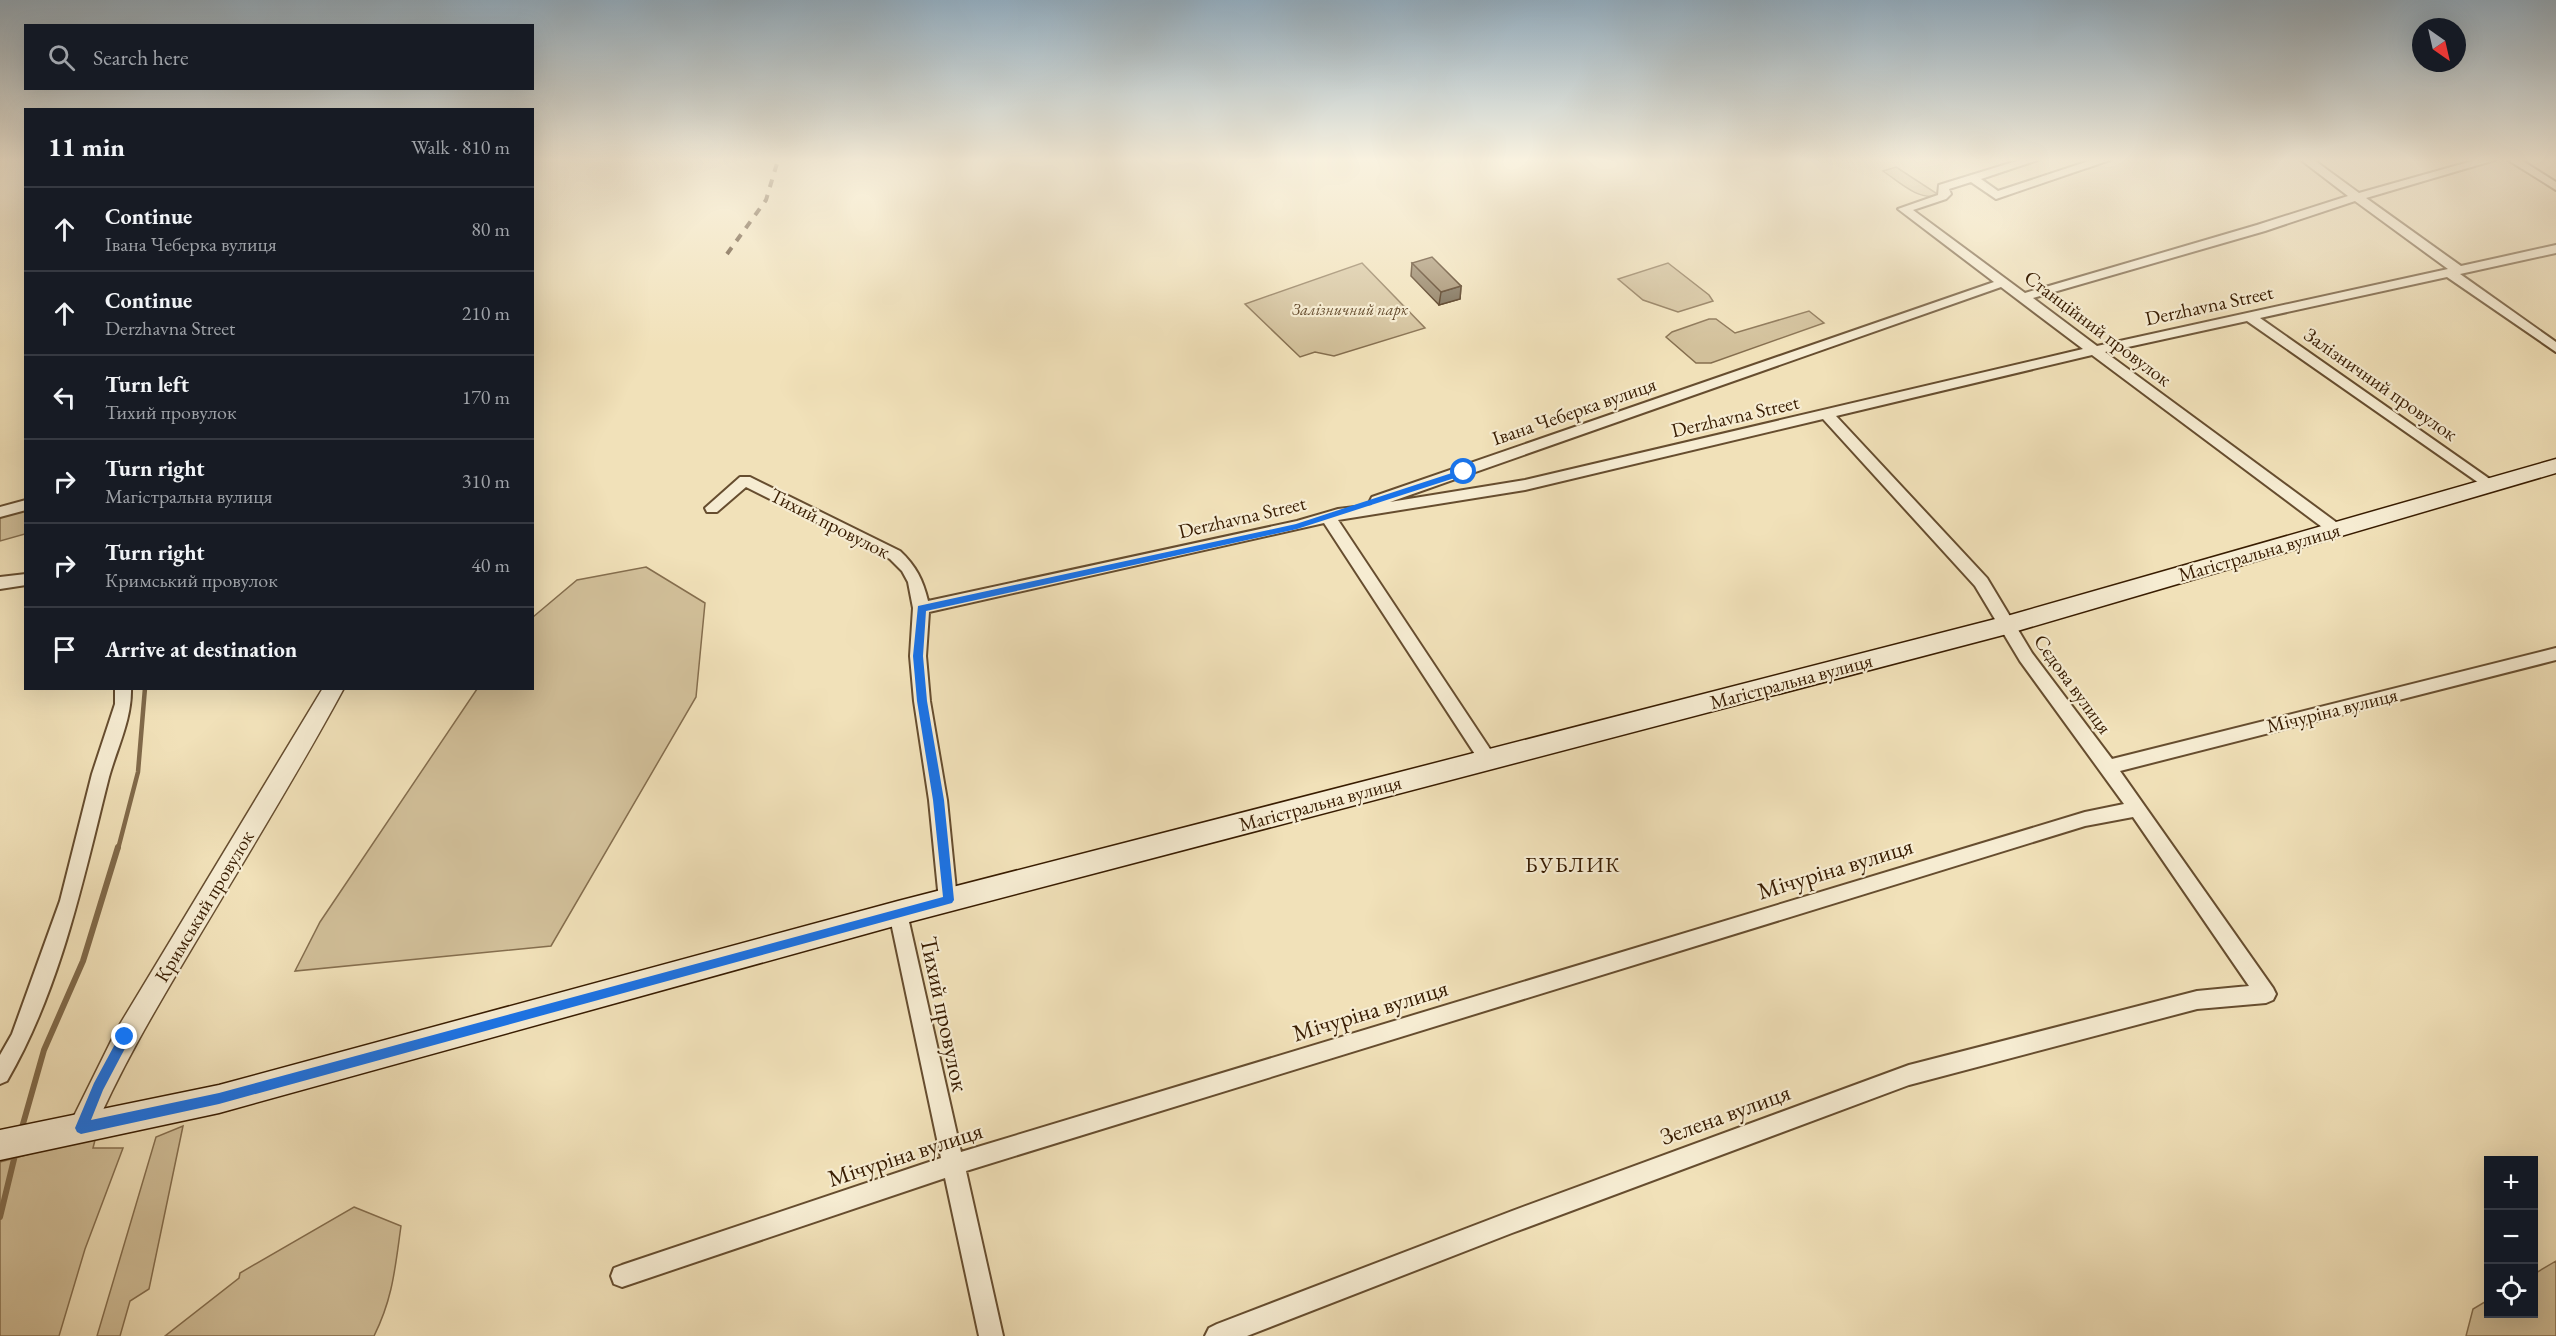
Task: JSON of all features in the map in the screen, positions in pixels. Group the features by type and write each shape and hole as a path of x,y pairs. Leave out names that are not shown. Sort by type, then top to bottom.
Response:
{"main road":[{"name":"Магістральна вулиця","path":"0,1145 219,1099 898,913 2007,625 2556,466"}],"street":[{"name":"Станційний провулок","path":"1922,222 2336,529"},
{"path":"2024,297 2279,222"},
{"path":"2390,222 2556,348"},
{"name":"Derzhavna Street","path":"921,608 1297,526 1328,517 1510,488 2095,350 2556,249"},
{"name":"Івана Чеберка вулиця","path":"1328,517 2005,282"},
{"name":"Залізничний провулок","path":"2249,316 2489,485"},
{"name":"Сєдова вулиця","path":"1827,415 1981,582 2026,657 2138,809 2266,994"},
{"name":"Тихий провулок","path":"712,508 745,480 895,555 907,567 916,582 921,608 918,656 922,701 938,800 948,900"},
{"path":"0,512 24,506"},
{"path":"1328,517 1488,760"},
{"path":"0,584 24,579"},
{"name":"Мічуріна вулиця","path":"2108,767 2556,654"},
{"path":"0,1074 21,1038 69,901 101,774 123,704 123,690"},
{"name":"Кримський провулок","path":"81,1128 98,1087 125,1037 289,768 333,690"},
{"name":"Мічуріна вулиця","path":"622,1276 952,1165 2085,819 2138,809"},
{"name":"Тихий провулок","path":"898,913 991,1336"},
{"name":"Зелена вулиця","path":"1217,1336 1512,1222 1909,1075 2197,1000 2266,994"}],"green space":[{"name":"Залізничний парк","path":"1362,263 1425,328 1334,356 1315,352 1300,357 1245,304"},
{"path":"1668,263 1709,295 1713,301 1678,312 1643,300 1618,279"},
{"path":"1809,311 1824,323 1711,363 1696,363 1666,337 1672,332 1709,319 1716,319 1735,333"},
{"path":"24,509 24,534 0,541 0,516"},
{"path":"646,567 705,603 696,697 551,946 295,971 320,922 476,690 534,690 534,616 577,580"},
{"path":"183,1126 149,1289 130,1301 120,1336 97,1336 156,1137"},
{"path":"96,1136 93,1148 123,1148 85,1249 59,1336 0,1336 0,1162"},
{"path":"354,1207 401,1226 389,1296 374,1336 165,1336 239,1278 240,1273"},
{"path":"2556,1261 2556,1336 2466,1336 2473,1309 2484,1302 2484,1318 2538,1318 2538,1272"}],"building":[{"path":"1432,257 1461,286 1441,292 1412,263"}],"waterway":[{"path":"118,849 138,772 145,690"},
{"path":"21,1131 44,1050 83,961 118,847"},
{"path":"0,1217 16,1151"}],"railway":[{"path":"727,254 750,222"}],"district":[{"name":"БУБЛИК","path":"1573,864"}],"route":[{"path":"125,1037 98,1087 81,1128 219,1099 501,1020 948,900 938,800 922,701 918,656 921,608 1297,526 1464,472"}]}
